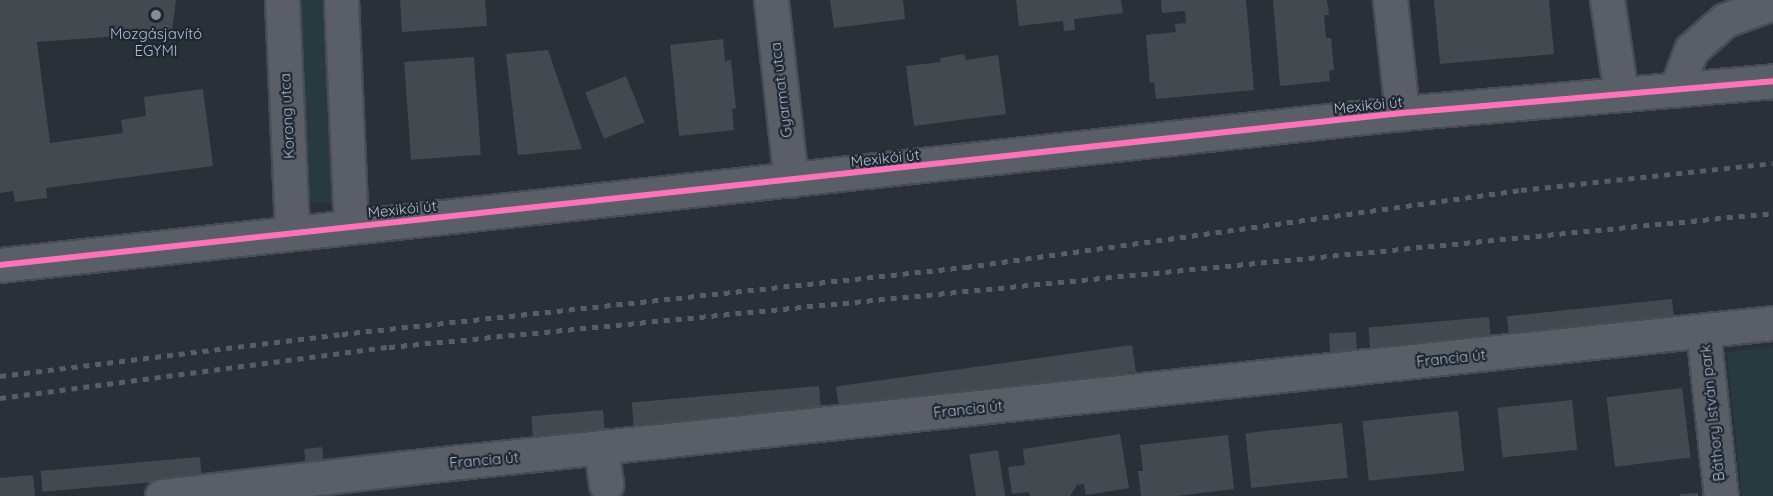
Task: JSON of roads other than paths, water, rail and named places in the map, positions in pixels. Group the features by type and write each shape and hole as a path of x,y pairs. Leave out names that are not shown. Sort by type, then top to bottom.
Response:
{"street":[{"name":"Korong utca","path":"282,0 292,233"},
{"path":"341,0 351,227"},
{"name":"Gyarmat utca","path":"771,0 791,180"},
{"path":"1390,0 1402,113"},
{"path":"1607,0 1621,94"},
{"path":"1676,90 1691,50 1725,20 1773,3"},
{"name":"Mexikói út","path":"0,265 1402,113 1773,81"},
{"name":"Francia út","path":"162,496 349,486 601,448 1773,323"},
{"name":"Báthory István park","path":"1703,331 1721,496"},
{"path":"601,448 606,485"}],"railway":[{"path":"0,376 342,334 966,267 1521,190 1773,163"},
{"path":"0,398 389,347 1773,213"}],"place":[{"name":"Mozgásjavító EGYMI","path":"156,15"}]}
